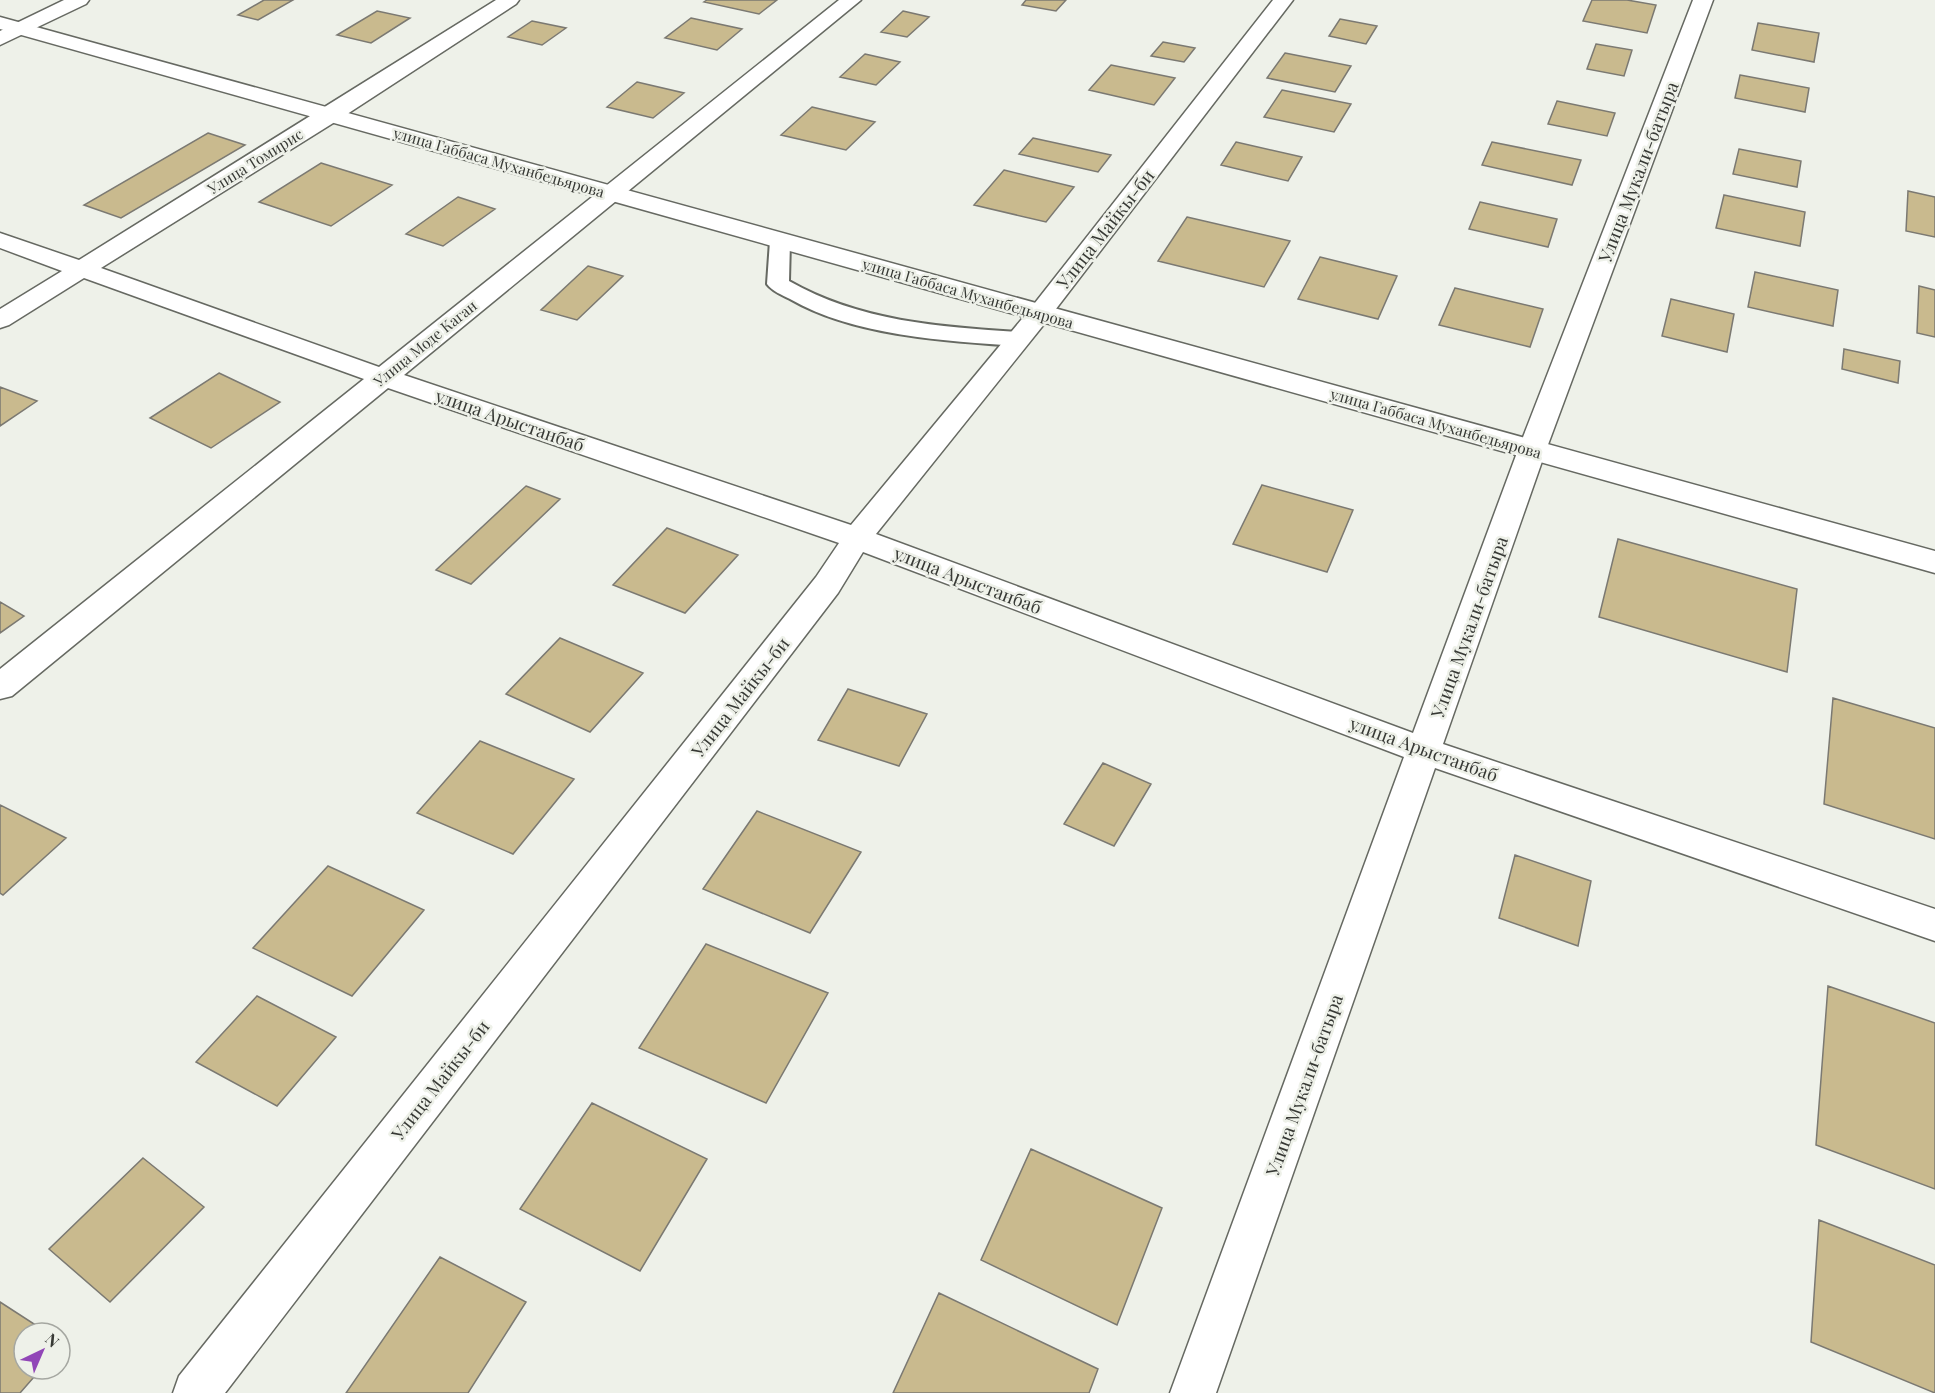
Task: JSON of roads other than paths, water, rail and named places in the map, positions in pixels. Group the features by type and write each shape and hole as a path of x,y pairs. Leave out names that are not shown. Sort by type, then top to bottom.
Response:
{"street":[{"path":"7,31 79,0"},
{"name":"Улица Томирис","path":"0,320 330,115 509,0"},
{"name":"Улица Моде Каган","path":"0,687 851,0"},
{"name":"Улица Майкы-би","path":"196,1393 827,585 857,538 1040,313 1283,0"},
{"name":"Улица Мукали-батыра","path":"1193,1393 1532,450 1703,0"},
{"name":"улица Габбаса Муханбедьярова","path":"7,31 330,115 1935,562"},
{"name":"улица Арыстанбаб","path":"0,240 84,268 383,377 857,538 1424,751 1935,926"}],"lane":[{"path":"780,241 778,284 795,295 848,314 927,332 1018,339"}]}
